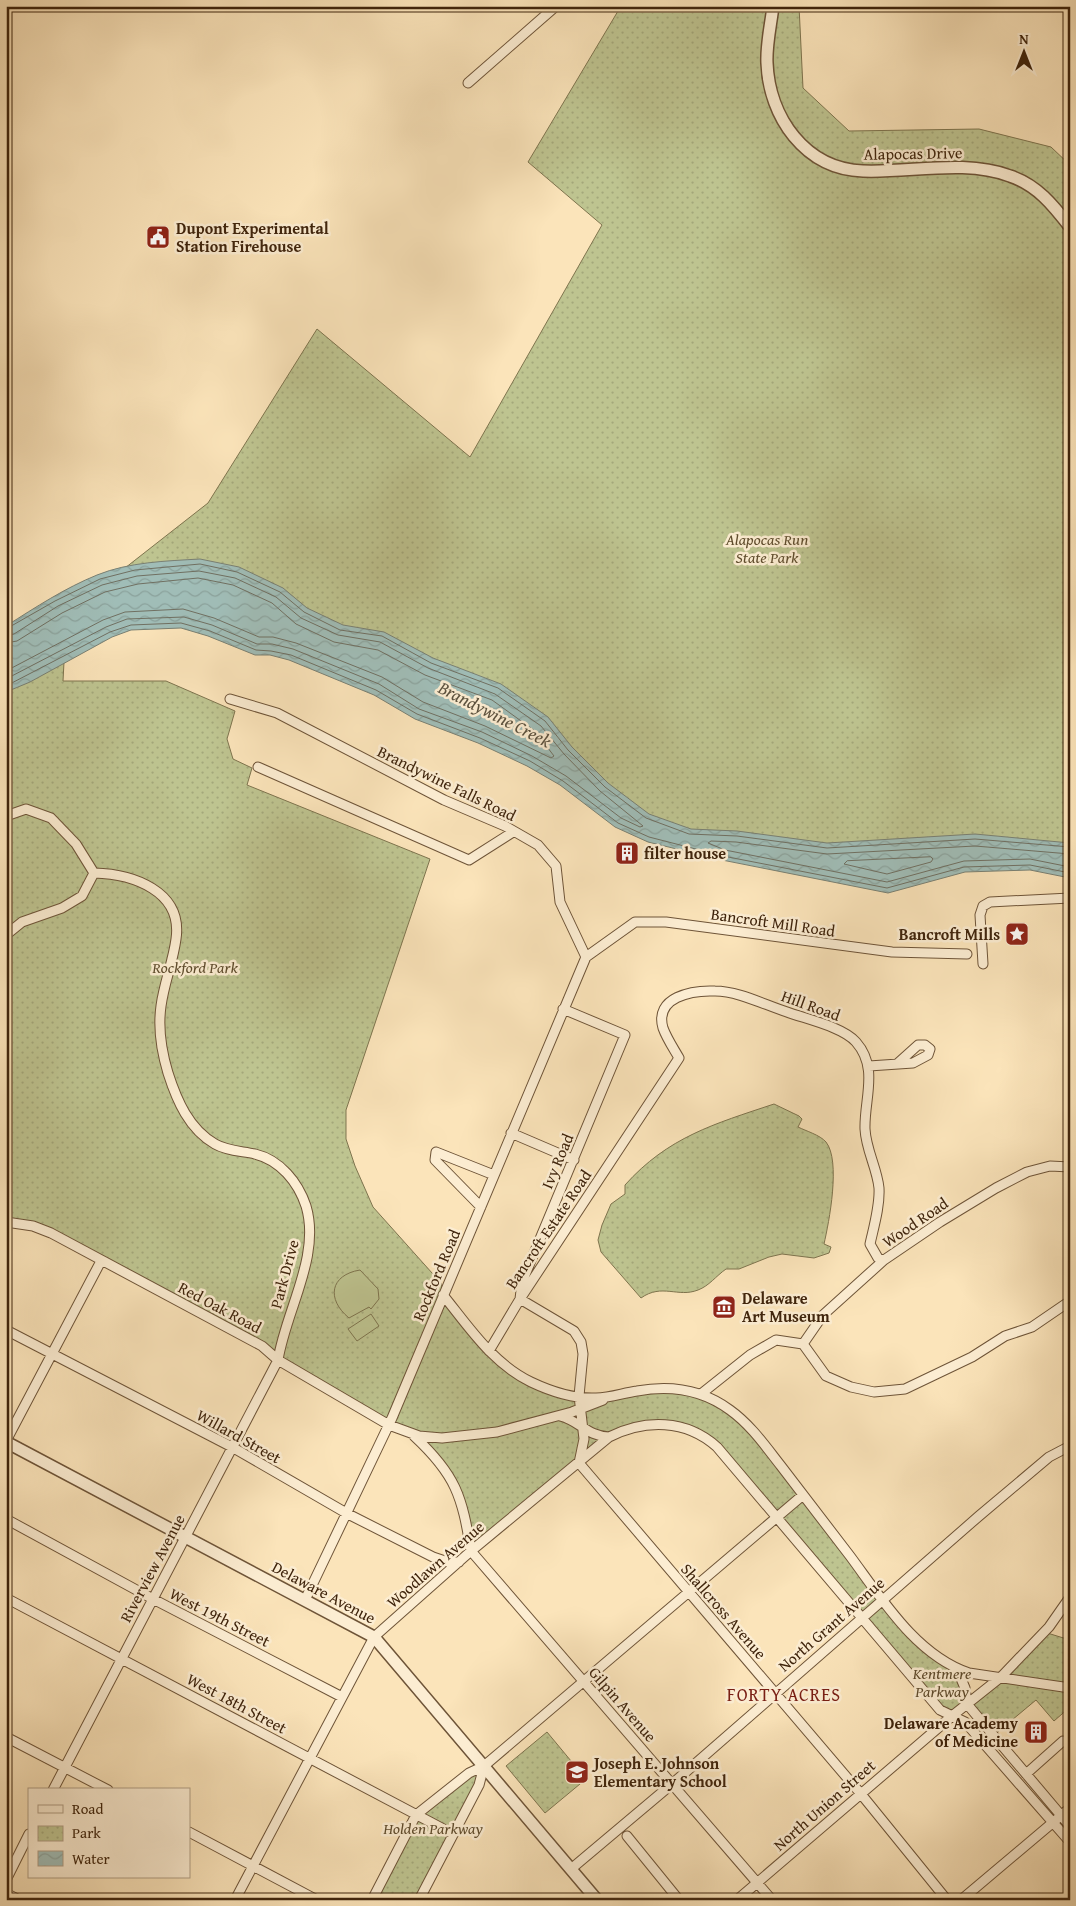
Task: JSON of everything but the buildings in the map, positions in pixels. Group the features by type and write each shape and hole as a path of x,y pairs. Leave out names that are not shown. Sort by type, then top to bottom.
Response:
{"street":[{"path":"468,83 556,6"},
{"name":"Alapocas Drive","path":"773,6 767,61 770,91 778,111 792,136 806,150 824,160 851,170 972,168 987,169 1011,176 1045,196 1070,227"},
{"name":"Brandywine Falls Road","path":"230,699 277,714 444,800 538,845 556,866 560,902 586,957"},
{"path":"258,767 469,860 513,832"},
{"path":"6,816 26,809 51,818 76,844 94,873 82,896 62,908 22,922 6,935"},
{"name":"Park Drive","path":"94,873 116,874 148,885 163,896 172,909 176,939 160,1021 168,1072 178,1101 188,1119 202,1134 222,1147 257,1155 276,1164 291,1178 302,1195 310,1228 310,1248 282,1336 278,1360"},
{"path":"983,964 980,915 983,906 990,902 1070,898"},
{"name":"Bancroft Mill Road","path":"586,957 635,922 666,922 892,952 967,954"},
{"name":"Rockford Road","path":"305,1600 348,1514 389,1425 586,957"},
{"name":"Hill Road","path":"636,1126 680,1058 663,1028 663,1010 671,1000 683,995 715,991 734,995 829,1026 856,1041 869,1066 870,1088 865,1128 870,1160 879,1187 877,1210 870,1244 878,1258 884,1260"},
{"name":"Ivy Road","path":"520,1298 522,1282 625,1035 563,1009"},
{"path":"869,1066 898,1063"},
{"name":"Bancroft Estate Road","path":"489,1351 520,1298 636,1126"},
{"path":"511,1133 574,1160"},
{"path":"481,1207 435,1160 436,1152 494,1175"},
{"name":"Wood Road","path":"803,1344 823,1315 884,1260 996,1188 1027,1172 1050,1166 1070,1167"},
{"name":"Red Oak Road","path":"6,1222 33,1226 52,1233 262,1346 278,1360 389,1425 412,1434 442,1438 482,1435 513,1429 560,1416 611,1397"},
{"path":"6,1442 102,1261"},
{"path":"443,1295 489,1351 504,1364 530,1381 561,1392 595,1398 666,1388 701,1394 724,1406 744,1422 803,1495 882,1600 924,1645 957,1669 977,1675 1070,1688"},
{"path":"520,1298 574,1331 581,1342 583,1354 579,1396 584,1429 579,1463"},
{"path":"701,1394 750,1355 776,1340 803,1344 826,1376 851,1387 874,1392 905,1388 972,1357 1005,1336 1032,1327 1070,1301"},
{"name":"Willard Street","path":"6,1330 232,1448 348,1514 433,1557 448,1562 459,1562"},
{"name":"Riverview Avenue","path":"54,1788 278,1360"},
{"path":"560,1416 570,1418 592,1435 609,1438"},
{"name":"Woodlawn Avenue","path":"235,1900 374,1637 459,1562 609,1438 639,1426 669,1424 690,1430 717,1448 777,1518"},
{"name":"Red Oak Road","path":"412,1434 441,1464 454,1483 466,1520 472,1551"},
{"name":"Delaware Avenue","path":"6,1442 374,1637 597,1900"},
{"name":"North Grant Avenue","path":"571,1869 672,1784 1049,1457 1070,1446"},
{"path":"1049,1457 1070,1455"},
{"name":"Shallcross Avenue","path":"579,1463 861,1794 947,1900"},
{"path":"372,1900 416,1815 469,1773 484,1766 803,1495"},
{"path":"777,1518 940,1710 965,1722 1070,1842"},
{"name":"West 19th Street","path":"6,1519 153,1600 342,1697"},
{"name":"Gilpin Avenue","path":"472,1551 772,1900"},
{"name":"North Union Street","path":"737,1900 952,1716 1001,1677 1049,1627 1070,1597"},
{"name":"West 18th Street","path":"6,1598 453,1834"},
{"path":"957,1669 965,1688 967,1704 1070,1826"},
{"path":"6,1737 104,1788"},
{"path":"1026,1774 1063,1741"},
{"path":"418,1900 479,1785 484,1766"},
{"path":"961,1900 1070,1808"},
{"path":"190,1833 317,1900"},
{"path":"6,1880 28,1836"},
{"path":"628,1836 679,1900"},
{"path":"6,1893 19,1900"}],"green space":[{"name":"Alapocas Run State Park","path":"621,6 799,6 803,88 849,131 979,129 1051,147 1070,165 1070,863 660,839 542,757 132,581 125,568 208,503 317,329 470,457 602,225 528,162"},
{"name":"Rockford Park","path":"64,662 63,681 166,681 235,711 227,739 233,759 252,768 247,785 430,859 346,1110 346,1139 355,1166 373,1207 441,1283 443,1295 517,1374 579,1396 580,1409 611,1397 686,1391 738,1417 903,1625 957,1669 967,1704 946,1714 717,1448 669,1424 617,1433 471,1551 462,1504 424,1445 278,1360 52,1233 6,1222 6,692"},
{"path":"774,1104 799,1116 802,1119 798,1127 817,1135 826,1142 830,1151 833,1163 833,1177 829,1221 824,1244 831,1247 829,1253 814,1258 782,1254 769,1257 739,1269 726,1269 698,1290 684,1293 663,1291 641,1298 601,1252 598,1240 611,1204 625,1194 625,1185 641,1169 675,1144 731,1118"},
{"path":"360,1270 378,1289 379,1299 371,1309 369,1307 349,1318 337,1303 334,1296 335,1289 337,1282 342,1277"},
{"path":"371,1314 379,1326 357,1341 348,1329"},
{"path":"1044,1632 1070,1640 1070,1707 1054,1721 1036,1700 994,1735 967,1704"},
{"path":"547,1732 586,1779 545,1813 506,1766"},
{"name":"Holden Parkway","path":"484,1766 419,1900 372,1900 416,1815"}],"water":[{"name":"Brandywine Creek","path":"200,559 239,567 283,588 307,608 343,625 384,632 433,658 501,684 548,717 572,747 608,783 649,814 691,829 737,831 827,843 975,834 1070,843 1070,878 1030,870 965,872 888,893 722,860 648,842 615,827 560,785 527,766 478,743 415,719 374,695 289,660 270,655 255,655 208,636 181,628 131,630 112,637 30,682 6,692 6,626 62,592 97,575 122,567"}],"place":[{"name":"Dupont Experimental Station Firehouse","path":"158,237"},
{"name":"filter house","path":"627,853"},
{"name":"Bancroft Mills","path":"1017,934"},
{"name":"Delaware Art Museum","path":"724,1307"},
{"name":"Delaware Academy of Medicine","path":"1036,1732"},
{"name":"Joseph E. Johnson Elementary School","path":"577,1772"}],"district":[{"name":"FORTY ACRES","path":"784,1694"}],"park label":[{"name":"Kentmere Parkway","path":"942,1682"}]}
